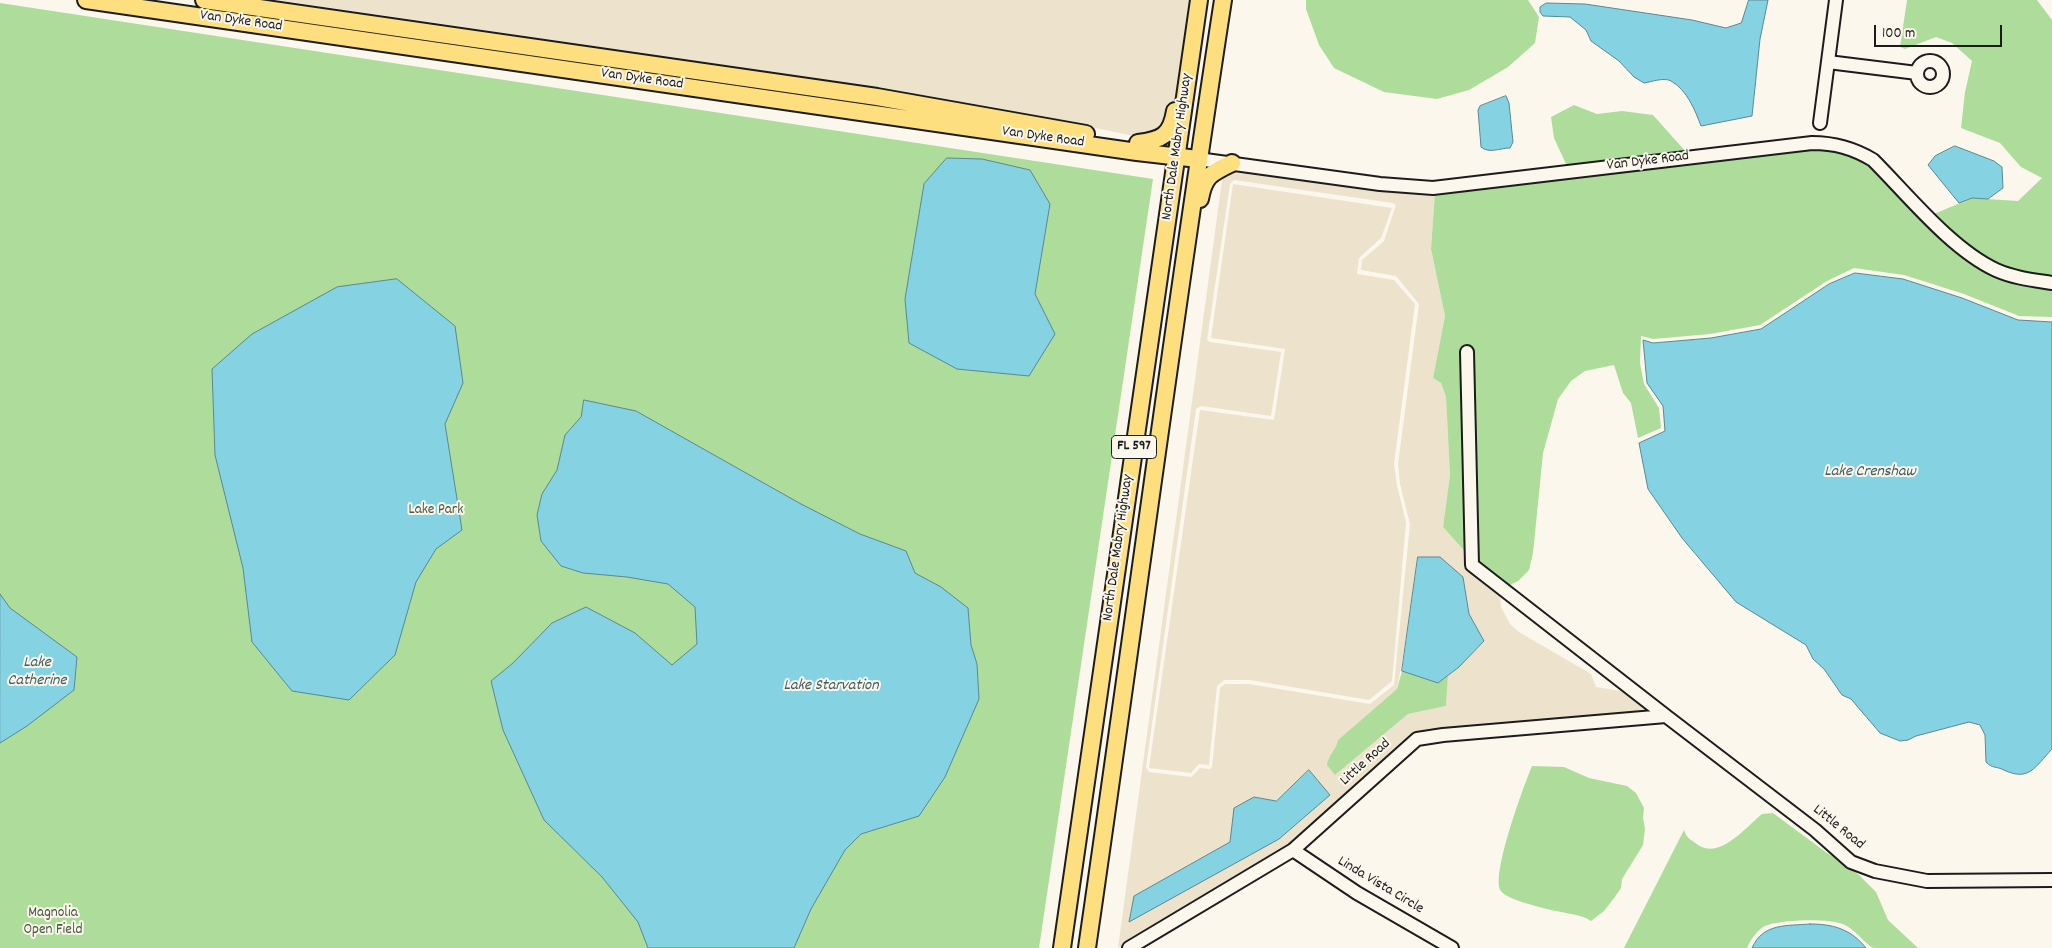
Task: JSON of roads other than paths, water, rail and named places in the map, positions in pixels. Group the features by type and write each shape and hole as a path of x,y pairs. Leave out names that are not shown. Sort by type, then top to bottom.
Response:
{"main road":[{"name":"Van Dyke Road","path":"86,0 683,86 1138,148"},
{"name":"Van Dyke Road","path":"204,0 877,97 1177,156 1198,158"},
{"path":"1171,194 1167,178 1162,169 1138,148 1156,141 1170,128 1192,0"},
{"name":"North Dale Mabry Highway","path":"1062,948 1199,0"},
{"path":"1216,0 1214,21 1217,39"},
{"name":"North Dale Mabry Highway","path":"1089,946 1198,158 1223,0"},
{"path":"116,4 186,6 261,17 282,16 288,12"},
{"path":"683,86 750,89 864,103 870,102 877,97"},
{"path":"1098,700 1126,671 1136,645 1202,190 1210,174 1232,163"},
{"path":"1124,521 1128,542 1112,652 1118,671 1126,671"}],"street":[{"path":"1820,123 1836,0"},
{"path":"508,61 510,44"},
{"path":"1828,62 1917,73"},
{"name":"Van Dyke Road","path":"1198,158 1380,184 1433,188 1812,143 1838,144 1873,160 1961,249 1996,270 2022,278 2052,283"},
{"name":"Little Road","path":"1467,352 1472,565 1815,830 1851,862 1875,872 1927,881 2052,880"},
{"name":"Little Road","path":"1129,948 1293,850 1417,739 1443,735 1666,716"},
{"name":"Linda Vista Circle","path":"1293,850 1357,893 1452,948"}],"water":[{"path":"1749,0 1768,0 1760,39 1752,116 1701,126 1690,101 1677,85 1665,79 1644,83 1634,77 1619,61 1591,41 1586,30 1570,17 1543,16 1540,12 1540,7 1546,3 1585,4 1692,20 1726,28 1741,23"},
{"path":"1506,96 1509,103 1513,142 1510,148 1484,149 1481,147 1478,110 1480,106"},
{"path":"1955,146 1994,161 2002,167 2003,188 1988,199 1972,198 1959,203 1928,165 1935,156"},
{"path":"947,158 982,159 1030,170 1050,204 1035,294 1055,334 1029,376 957,369 909,343 905,299 924,184"},
{"name":"Lake Crenshaw","path":"1855,273 1903,279 1962,298 2018,320 2052,322 2052,749 2036,767 2026,773 2013,773 1993,767 1986,762 1985,735 1980,725 1969,722 1900,741 1880,733 1851,699 1842,695 1824,669 1813,659 1806,645 1736,602 1682,538 1648,489 1639,443 1665,431 1663,406 1647,383 1643,340 1653,343 1711,338 1761,329 1829,284"},
{"path":"397,279 455,326 463,383 445,424 462,530 436,549 416,582 395,655 349,700 292,691 252,642 243,568 215,455 212,369 252,334 337,287"},
{"name":"Lake Starvation","path":"584,400 636,411 801,504 860,534 906,551 915,573 941,587 968,608 971,645 977,664 979,699 945,777 919,816 861,834 845,850 811,909 794,948 648,948 638,922 602,877 544,820 503,730 491,681 513,663 552,623 586,607 635,633 672,665 697,644 695,607 668,584 627,577 583,573 561,566 541,541 537,515 542,494 557,470 565,435 581,417"},
{"path":"1418,557 1440,557 1463,577 1469,614 1484,641 1459,667 1438,683 1402,671"},
{"name":"Lake Catherine","path":"0,594 10,608 77,657 74,690 27,726 0,743"},
{"path":"1309,770 1330,795 1279,839 1129,922 1134,896 1230,842 1234,808 1254,797 1276,801"},
{"path":"1810,924 1826,925 1848,932 1866,948 1752,948 1762,934 1776,927"}],"park label":[{"name":"Lake Park","path":"436,511"},
{"name":"Magnolia Open Field","path":"53,922"}]}
